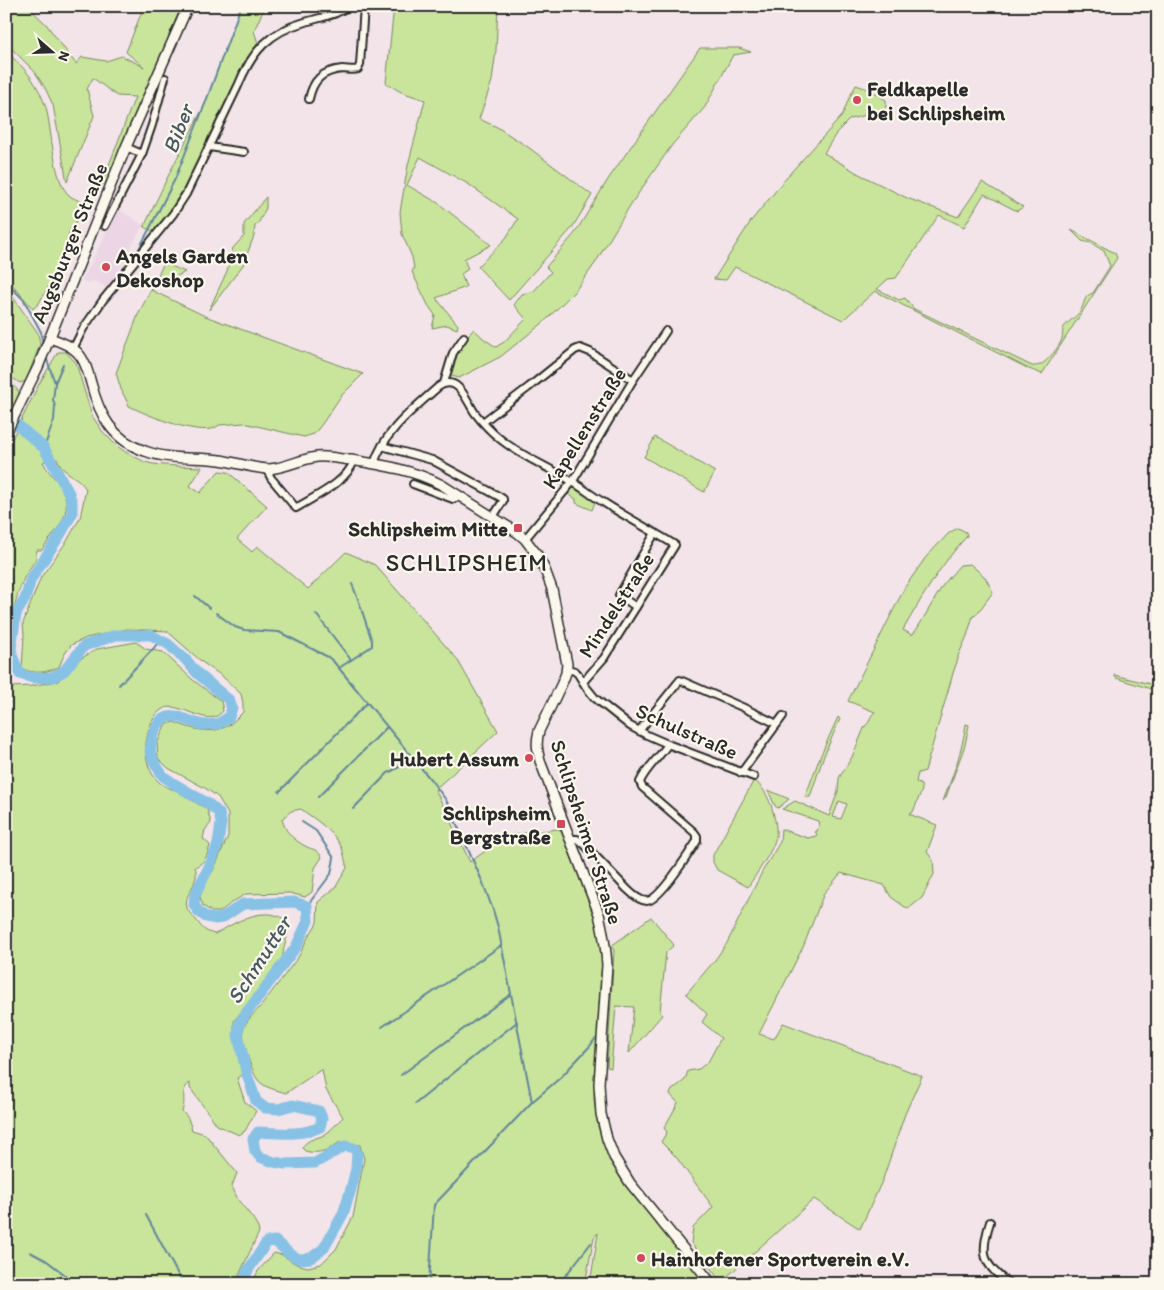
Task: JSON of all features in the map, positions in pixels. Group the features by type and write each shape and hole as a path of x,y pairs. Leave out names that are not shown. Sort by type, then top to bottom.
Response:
{"street":[{"name":"Augsburger Straße","path":"7,432 38,367 126,147 188,6"},
{"path":"73,349 83,329 103,300 173,214 186,194 245,68 256,52 269,38 287,28 335,14 349,6"},
{"path":"309,99 311,88 318,78 336,70 354,71 358,69 360,65 364,6"},
{"name":"Augsburger Straße","path":"105,226 142,154 165,78"},
{"name":"Augsburger Straße","path":"126,147 142,154"},
{"path":"209,147 244,152"},
{"name":"Kapellenstraße","path":"525,539 573,481 633,380 666,331"},
{"path":"374,464 378,452 396,427 444,383 452,353 464,337"},
{"path":"49,340 76,351 84,362 102,415 111,429 128,443 144,451 160,456 221,460 268,469 315,457 354,460 406,470 421,475 438,482 461,496 518,533 538,556 550,580 567,669"},
{"path":"483,422 580,348 590,352 633,380"},
{"path":"444,383 455,385 462,390 475,413 498,438 521,453 573,481 604,503 655,533 619,595 636,607"},
{"path":"382,446 432,460 500,497 503,499 503,502 493,517"},
{"path":"268,469 271,478 296,508 336,483 348,472 354,460"},
{"path":"413,484 453,499 461,496"},
{"name":"Mindelstraße","path":"583,682 604,658 675,545 655,533"},
{"name":"Schulstraße","path":"567,669 575,671 595,698 630,726 668,744 754,778"},
{"name":"Schlipsheimer Straße","path":"567,669 539,730 536,748 599,914 606,948 607,966 599,1084 601,1114 614,1157 630,1183 712,1284"},
{"path":"640,731 680,680 777,724"},
{"path":"741,773 783,716"},
{"path":"570,838 577,839 583,843 635,896 643,900 653,900 680,867 697,841 697,836 694,832 642,787 640,782 668,744"},
{"path":"990,1222 986,1234 984,1254 990,1268 1006,1283"}],"shaded area":[{"path":"118,209 143,225 109,288 94,281 87,283 82,280"}],"green space":[{"path":"6,6 27,6 46,24 76,64 82,57 106,61 122,56 144,67 126,52 144,6 181,6 138,114 109,179 101,186 135,97 117,96 93,78 87,89 94,116 67,182 53,105 35,72 11,48 6,46"},
{"path":"241,6 265,6 254,31 258,43 245,61 186,185 154,232 144,227 205,104"},
{"path":"394,6 498,6 496,50 492,81 479,119 497,127 528,147 592,195 572,228 509,300 478,267 506,238 518,219 468,184 420,157 407,185 438,203 491,245 464,259 468,269 461,274 466,287 436,298 458,325 457,329 447,325 432,328 435,315 412,272 414,268 412,257 402,234 400,212 408,165 425,100 401,92 386,83"},
{"path":"700,48 739,48 751,52 733,55 705,107 672,145 631,204 594,265 575,291 544,322 500,357 459,378 448,375 462,342 474,329 496,347 504,342 526,319 514,305 522,294 534,291 551,272 546,267 575,233 609,178"},
{"path":"6,52 30,77 43,100 57,168 64,189 70,196 84,202 84,210 70,230 59,269 39,303 33,309 11,283 6,273"},
{"path":"856,85 871,90 886,100 886,107 883,111 850,119 837,132 824,153 859,174 907,198 958,217 982,182 1023,207 1017,211 984,194 964,227 939,215 896,278 888,279 877,289 899,300 905,298 914,309 1032,366 1037,366 1046,361 1056,350 1061,342 1064,327 1080,311 1086,297 1093,293 1110,266 1104,251 1091,243 1082,241 1071,230 1115,253 1117,258 1042,374 875,291 843,320 735,267 726,280 714,279 751,221 792,171 842,116"},
{"path":"266,197 266,208 255,226 254,236 243,265 209,310 227,271 233,248 244,236 244,224"},
{"path":"164,263 185,272 151,290 205,316 363,374 341,396 314,434 304,437 244,423 219,425 212,429 189,428 129,406 116,373 138,315"},
{"path":"6,287 38,333 40,344 26,381 20,383 11,377 9,382 19,393 12,411 6,406"},
{"path":"58,352 66,352 76,363 92,416 103,432 117,446 145,462 153,464 202,467 190,486 200,493 219,471 228,472 267,506 237,539 252,552 257,546 308,589 346,552 375,565 457,659 498,731 435,789 470,862 508,835 558,829 564,834 587,891 596,919 600,941 602,961 594,1100 598,1126 608,1156 618,1173 708,1284 590,1284 598,1233 594,1237 585,1284 252,1284 258,1271 274,1253 282,1255 296,1264 308,1267 321,1264 336,1249 353,1217 364,1159 360,1145 340,1142 319,1152 305,1151 302,1148 308,1141 328,1132 343,1117 326,1090 322,1069 286,1093 267,1087 258,1080 252,1069 243,1033 249,1019 299,956 317,923 318,902 335,888 347,868 342,848 334,836 301,809 291,811 282,819 287,831 297,841 316,850 322,857 315,868 312,892 305,897 290,893 246,894 220,912 212,912 203,906 200,897 204,885 214,869 228,836 228,814 218,797 168,768 158,758 157,744 165,725 174,722 206,731 225,727 243,712 243,703 241,694 222,676 202,662 167,631 127,629 86,638 71,645 59,667 40,672 22,669 23,623 41,577 67,541 80,518 86,489 61,466 57,459 43,462 63,492 66,501 64,517 42,550 37,550 36,559 25,576 18,593 6,643 6,451 39,384"},
{"path":"655,437 715,472 704,492 644,457"},
{"path":"574,487 595,502 592,510 576,503 576,499 568,494"},
{"path":"958,528 966,532 967,536 940,569 903,630 912,635 943,585 960,565 970,564 985,577 993,592 976,615 973,616 958,656 925,771 918,773 916,782 921,785 922,790 913,812 909,814 937,825 927,852 933,860 934,874 922,898 908,909 891,897 884,885 841,873 824,893 804,945 759,1034 774,1039 783,1023 922,1076 905,1114 883,1179 860,1229 814,1199 721,1282 722,1280 718,1278 691,1243 693,1228 713,1207 676,1157 661,1142 667,1132 664,1128 678,1103 670,1094 672,1090 685,1080 688,1071 699,1069 708,1062 721,1038 702,1022 707,1014 686,994 727,943 762,872 780,842 781,829 808,838 816,836 815,832 819,826 818,821 782,809 795,801 829,816 838,791 839,778 852,757 865,726 875,712 848,701 905,587 926,557 949,533","holes":["839,801 847,804 841,819 833,817"]},
{"path":"136,642 146,649 163,652 193,680 221,701 223,711 211,718 174,707 167,707 156,715 147,737 146,757 154,776 165,786 207,809 211,823 205,830 203,839 210,845 208,853 205,859 195,867 196,878 186,902 188,910 204,929 215,934 239,921 257,915 274,915 283,918 287,924 288,933 283,958 234,1021 234,1032 242,1075 237,1078 245,1102 256,1111 245,1131 239,1135 217,1125 190,1088 190,1083 184,1092 182,1111 188,1118 192,1130 205,1134 237,1173 232,1186 239,1201 251,1216 259,1232 235,1284 6,1284 6,682 12,687 58,681 80,659 97,649"},
{"path":"1114,675 1158,686 1157,690 1116,678"},
{"path":"838,717 840,719 823,758 810,797 805,797 820,757"},
{"path":"966,724 969,725 965,745 943,801 960,754"},
{"path":"754,780 760,785 771,805 776,824 776,836 768,855 748,887 717,870 713,862 713,855"},
{"path":"768,790 789,799 778,808 775,806"},
{"path":"651,917 674,945 666,952 660,1012 662,1015 629,1053 634,1007 616,1006 611,1068 607,1067 614,950 611,946"}],"waterway":[{"name":"Biber","path":"136,255 175,179 241,6"},
{"path":"6,281 24,300 41,332 43,348"},
{"path":"46,357 55,383"},
{"name":"Biber","path":"44,448 54,420 55,406 53,400 55,383 63,364"},
{"name":"Schmutter","path":"6,415 44,448 69,493 72,503 72,514 31,579 25,599 16,614 11,649 20,674 33,678 52,677 64,671 84,646 116,635 151,635 168,644 197,673 229,700 232,708 229,717 218,724 202,725 176,716 168,717 161,720 153,735 150,751 154,762 163,776 210,805 219,813 221,823 218,844 195,895 194,905 206,917 215,919 222,918 243,904 294,902 307,906 308,921 296,947 244,1016 239,1025 238,1035 246,1071 256,1101 265,1108 278,1109 293,1105 319,1111 322,1118 320,1127 305,1132 258,1132 253,1139 255,1151 260,1157 274,1162 285,1164 315,1163 345,1146 354,1148 357,1153 356,1169 343,1214 324,1248 311,1258 299,1259 275,1241 267,1242 248,1270 242,1284"},
{"path":"339,668 372,646 372,641 352,584"},
{"path":"195,596 209,608"},
{"path":"216,613 235,627 244,630 279,632 333,661 446,800 493,910 498,927 532,1102 434,1205 429,1284"},
{"path":"316,614 351,660"},
{"path":"6,630 13,632"},
{"path":"119,685 160,640"},
{"path":"279,792 367,703"},
{"path":"318,797 387,727"},
{"path":"353,809 388,773 414,759"},
{"path":"302,822 316,831 334,858 331,874 307,906"},
{"path":"382,1027 502,945"},
{"path":"401,1075 511,994"},
{"path":"415,1104 517,1022"},
{"path":"533,1101 560,1078 595,1039"},
{"path":"146,1215 183,1284"},
{"path":"559,1284 591,1243"},
{"path":"30,1252 47,1261 77,1284"}],"place":[{"name":"Feldkapelle bei Schlipsheim","path":"857,100"},
{"name":"Angels Garden Dekoshop","path":"106,267"},
{"name":"Schlipsheim Mitte","path":"518,528"},
{"name":"Hubert Assum","path":"529,758"},
{"name":"Schlipsheim Bergstraße","path":"561,824"},
{"name":"Hainhofener Sportverein e.V.","path":"641,1258"}],"district":[{"name":"SCHLIPSHEIM","path":"467,562"}]}
